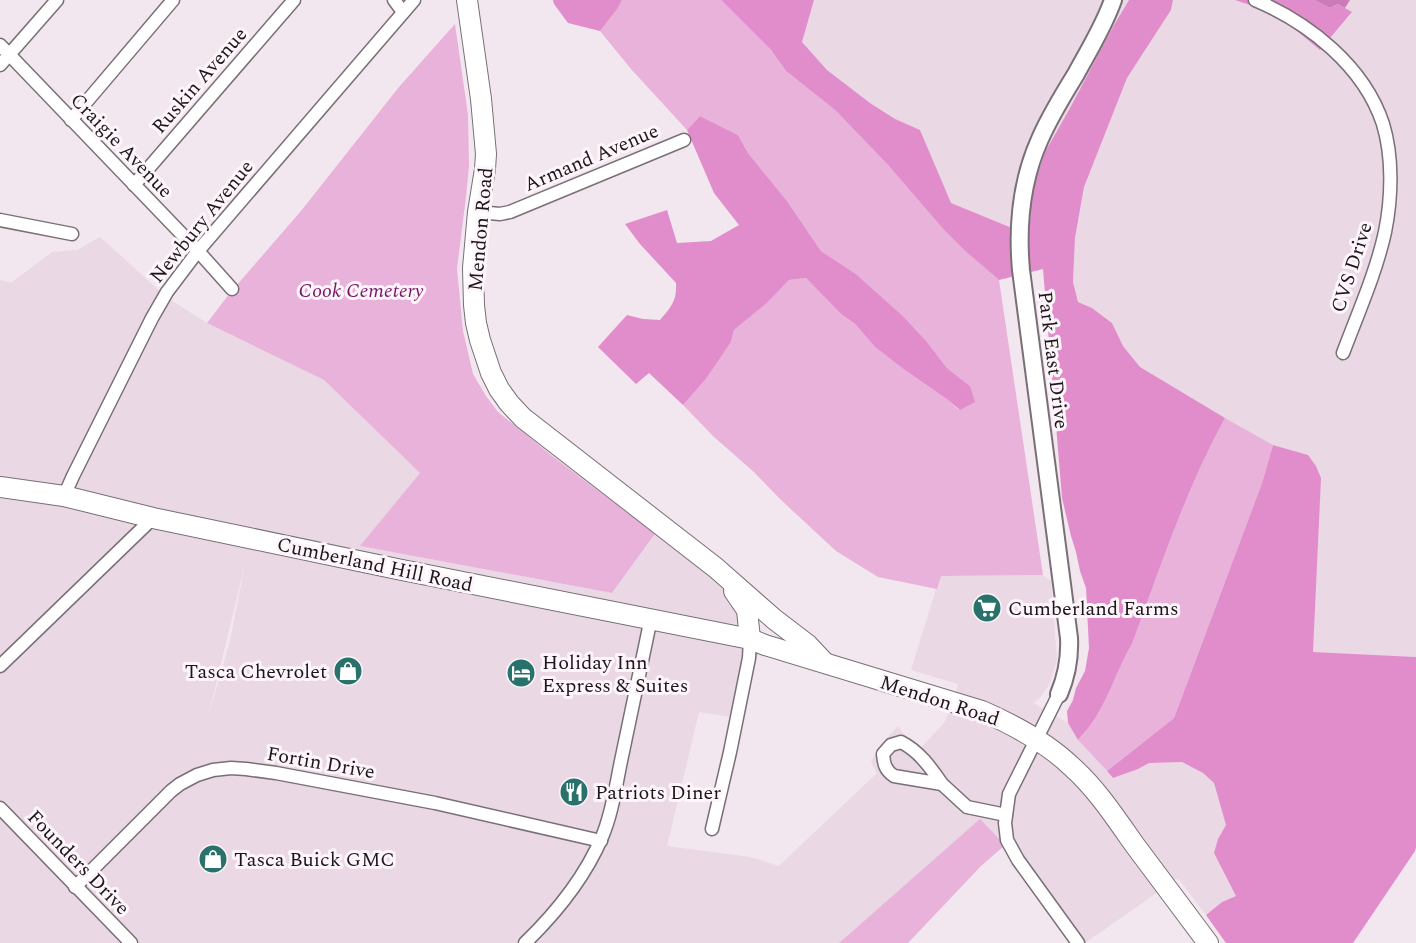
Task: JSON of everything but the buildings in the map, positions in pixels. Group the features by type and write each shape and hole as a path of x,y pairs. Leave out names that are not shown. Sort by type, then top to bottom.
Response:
{"main road":[{"name":"Mendon Road","path":"467,0 486,154 473,268 474,305 480,340 499,389 523,418 716,568 774,619 808,645 826,663"},
{"name":"Cumberland Hill Road","path":"0,487 64,496 153,518 397,569 651,618 752,646"},
{"name":"Mendon Road","path":"716,568 747,610 752,646 765,645 973,708 1037,739 1070,765 1091,786 1208,943"},
{"path":"752,646 761,616 758,604"}],"street":[{"path":"4,60 57,0"},
{"path":"70,120 173,0"},
{"name":"Ruskin Avenue","path":"134,185 294,0"},
{"path":"394,0 403,12"},
{"name":"Newbury Avenue","path":"64,496 167,292 198,251 414,0"},
{"name":"Park East Drive","path":"1006,815 1009,794 1059,694 1069,662 1069,638 1021,270 1019,219 1021,199 1027,173 1040,138 1095,40 1113,0"},
{"name":"CVS Drive","path":"1255,0 1279,11 1299,24 1340,57 1369,94 1379,113 1386,135 1390,165 1387,223 1377,262 1343,353"},
{"name":"Craigie Avenue","path":"0,45 4,60 70,120 232,289"},
{"name":"Armand Avenue","path":"478,212 500,214 510,212 684,140"},
{"path":"0,220 72,234"},
{"path":"0,666 153,518"},
{"path":"525,943 570,891 601,841 612,801 651,618"},
{"path":"712,829 752,646"},
{"path":"942,784 894,776 887,771 883,754 891,745 901,742 909,746 930,767 942,784 968,807 1006,815 1007,840 1018,860 1078,943"},
{"name":"Fortin Drive","path":"75,887 180,784 197,775 231,768 276,773 435,803 601,841"},
{"name":"Founders Drive","path":"0,808 131,943"}],"shaded area":[{"path":"553,0 622,0 600,31 568,23"},
{"path":"721,0 814,0 802,42 827,70 870,103 895,119 920,130 951,203 1029,235 1032,192 1045,152 1129,0 1173,0 1171,10 1127,78 1084,187 1075,238 1073,282 1078,302 1092,308 1112,323 1123,346 1140,367 1225,418 1186,501 1132,644 1103,705 1078,740 1068,723 1067,711 1085,671 1089,648 1086,588 1062,498 1043,269 999,280 944,230 888,165 835,110 786,71 771,50"},
{"path":"814,0 1129,0 1045,152 1032,192 1029,235 950,203 920,130 895,120 827,70 802,42"},
{"path":"1173,0 1235,0 1253,6 1291,26 1320,50 1352,13 1345,8 1350,0 1416,0 1416,657 1313,652 1315,586 1308,455 1273,445 1140,367 1123,346 1112,323 1092,308 1078,302 1073,282 1075,238 1084,187 1127,78 1171,10"},
{"path":"1235,0 1314,0 1330,8 1338,4 1352,12 1320,50 1291,26 1253,6"},
{"path":"1314,0 1350,0 1345,8 1338,4 1330,8"},
{"path":"700,116 738,135 748,153 787,201 821,251 856,274 904,317 947,368 970,386 975,402 960,410 902,368 875,347 855,324 841,314 806,278 789,280 767,303 734,330 731,342 706,379 683,405 649,373 636,384 598,347 627,315 660,320 670,307 675,295 676,283 625,224 667,210 677,243 711,241 739,225 714,193 687,130"},
{"path":"100,237 174,302 207,323 324,380 420,473 361,546 612,593 661,527 736,588 764,636 738,718 699,712 667,846 750,857 779,866 877,773 871,762 881,744 898,726 917,752 944,723 958,684 911,670 940,576 1043,575 1051,581 1057,660 1049,685 1040,698 1033,703 1068,723 1078,740 1113,778 1149,763 1182,762 1203,773 1214,783 1226,825 1218,839 1236,896 1222,902 1206,915 1178,878 1085,943 1081,943 1005,845 980,820 839,943 0,943 0,280 11,283 52,252 77,250","holes":["246,560 230,641 208,717"]},
{"path":"1273,445 1308,455 1321,478 1313,652 1416,657 1416,847 1353,943 1226,943 1206,915 1222,902 1236,896 1214,853 1218,839 1226,825 1214,783 1203,773 1182,762 1149,763 1113,778 1107,771 1174,718 1262,483"}],"green space":[{"path":"622,0 721,0 771,50 786,71 835,110 888,165 944,230 999,280 1043,575 941,576 937,589 878,577 836,551 683,405 706,379 731,342 734,330 767,303 789,280 806,278 841,314 855,324 875,347 959,410 970,386 947,368 904,317 856,274 821,251 787,201 748,153 738,135 700,116 687,130 631,69 600,31"},
{"name":"Cook Cemetery","path":"455,24 468,115 469,166 457,269 463,331 473,374 498,412 655,534 612,593 360,546 420,473 324,380 207,323 301,211 399,87"},
{"path":"1225,418 1273,445 1262,483 1174,718 1107,771 1078,740 1096,718 1132,644 1186,501"},
{"path":"980,819 1005,845 981,866 908,943 839,943"}],"place":[{"name":"Cumberland Farms","path":"987,608"},
{"name":"Tasca Chevrolet","path":"348,671"},
{"name":"Holiday Inn Express & Suites","path":"521,673"},
{"name":"Patriots Diner","path":"574,792"},
{"name":"Tasca Buick GMC","path":"213,859"}]}
